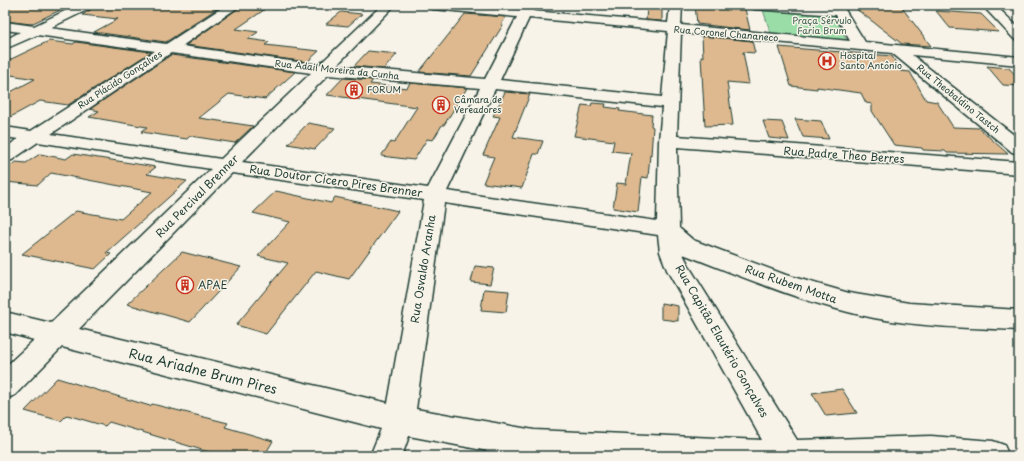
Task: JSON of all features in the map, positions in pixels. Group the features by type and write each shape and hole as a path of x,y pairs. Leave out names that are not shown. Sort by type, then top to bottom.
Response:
{"street":[{"path":"5,45 87,5"},
{"name":"Rua Plácido Gonçalves","path":"5,156 235,5"},
{"name":"Rua Percival Brenner","path":"5,386 390,5"},
{"name":"Rua Coronel Chananeco","path":"433,5 527,9 674,29 1019,61"},
{"name":"Rua Capitão Elautério Gonçalves","path":"676,5 668,141 668,230 672,252 679,270 788,456"},
{"path":"757,37 754,5 838,8 860,46"},
{"path":"988,5 1019,36"},
{"name":"Rua Osvaldo Aranha","path":"386,456 400,420 435,195 527,9"},
{"name":"Rua Adail Moreira da Cunha","path":"5,26 323,70 489,84 671,103"},
{"name":"Rua Theobaldino Tastch","path":"897,50 1018,147"},
{"name":"Rua Doutor Cícero Pires Brenner","path":"5,132 227,166 636,224 668,230"},
{"name":"Rua Padre Theo Berres","path":"668,141 1019,168"},
{"name":"Rua Rubem Motta","path":"668,230 685,246 819,295 881,309 1019,320"},
{"name":"Rua Ariadne Brum Pires","path":"5,322 400,420 535,450 788,456"},
{"path":"795,456 931,451 993,456"}],"green space":[{"name":"Praça Sérvulo Faria Brum","path":"763,10 834,15 847,41 771,34"}],"building":[{"path":"5,5 71,5 31,24 5,21"},
{"path":"94,5 221,6 166,42 94,32 118,19 82,15 92,9"},
{"path":"695,5 745,9 750,30 697,24"},
{"path":"851,5 900,5 931,46 902,44"},
{"path":"647,6 662,7 662,21 646,20"},
{"path":"239,8 264,10 236,29 258,32 248,39 269,42 265,45 319,51 307,62 186,45"},
{"path":"936,11 981,14 999,32 950,28"},
{"path":"341,12 362,14 348,26 326,24"},
{"path":"465,14 506,17 501,25 503,25 471,76 419,72"},
{"path":"702,36 752,41 755,53 743,52 749,84 727,82 733,125 705,126 701,57 703,57"},
{"path":"49,41 73,44 76,42 151,52 68,105 40,101 5,120 5,95 35,79 5,74 5,62"},
{"path":"779,47 892,56 900,71 910,72 926,100 937,102 953,127 979,128 1008,154 947,153 945,151 923,150 922,148 894,145 872,111 872,104 866,103 861,93 817,87 817,89 791,86"},
{"path":"368,51 397,54 384,69 354,66"},
{"path":"171,55 295,72 265,99 229,94 199,118 253,126 235,143 190,136 187,139 141,132 147,127 89,117 99,111 90,109"},
{"path":"987,66 1009,68 1019,79 1019,86 1003,85"},
{"path":"343,78 373,80 370,84 407,88 410,83 467,88 433,140 427,139 414,160 381,156 391,142 394,143 417,107 327,95"},
{"path":"505,92 530,94 513,137 543,141 538,154 534,154 522,188 483,183 494,157 483,155 500,117 493,116"},
{"path":"592,103 606,104 605,107 620,109 619,111 652,115 651,126 653,127 648,178 642,177 638,212 613,208 617,183 626,184 631,153 612,151 614,141 574,136 582,105 591,106"},
{"path":"795,119 821,121 829,139 803,137"},
{"path":"763,121 782,122 789,140 769,138"},
{"path":"308,123 335,128 315,149 288,144"},
{"path":"40,154 66,159 73,154 156,167 147,174 187,181 106,253 111,254 95,269 22,254 76,211 121,219 152,192 51,173 38,185 5,182 5,169 16,162 26,163"},
{"path":"276,191 331,203 335,197 398,211 349,279 316,271 266,334 236,325 288,263 258,256 290,222 253,213"},
{"name":"APAE","path":"182,252 241,267 190,322 127,304"},
{"path":"475,266 494,268 490,284 471,282"},
{"path":"484,289 509,291 506,312 481,310"},
{"path":"661,303 678,306 678,321 661,319"},
{"path":"57,378 150,406 152,404 228,423 225,427 273,441 264,456 222,456 109,422 105,426 67,415 61,421 25,411"},
{"path":"842,389 857,413 826,416 812,393"}],"place":[{"name":"Hospital Santo Antônio","path":"827,61"},
{"name":"FORUM","path":"354,90"},
{"name":"Câmara de Vereadores","path":"441,105"},
{"name":"APAE","path":"185,285"}]}
